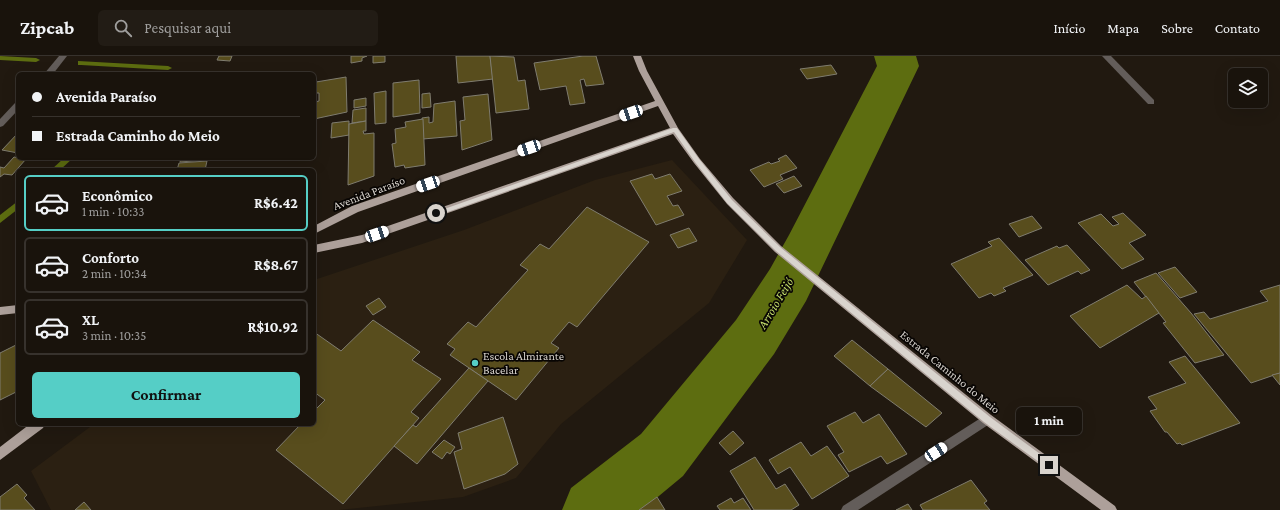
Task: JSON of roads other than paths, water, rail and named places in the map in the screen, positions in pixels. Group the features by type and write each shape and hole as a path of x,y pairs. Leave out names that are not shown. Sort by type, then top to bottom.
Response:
{"main road":[{"name":"Estrada Caminho do Meio","path":"637,56 675,130 697,161 730,202 778,249 987,420 1111,510"},
{"name":"Avenida Paraíso","path":"316,229 355,210 660,102"},
{"path":"316,249 362,239 675,130"},
{"path":"0,311 16,309"},
{"path":"0,454 35,426"}],"street":[{"path":"50,72 63,56"},
{"path":"1106,56 1151,102"},
{"path":"0,124 16,107"},
{"path":"847,510 987,420"}],"waterway":[{"name":"Arroio Feijó","path":"593,510 662,455 755,337 788,285 807,250 898,66 895,56"},
{"path":"0,58 36,60"},
{"path":"81,63 168,68"},
{"path":"57,168 67,160"},
{"path":"0,220 16,206"}],"place":[{"name":"Escola Almirante Bacelar","path":"475,363"}]}
